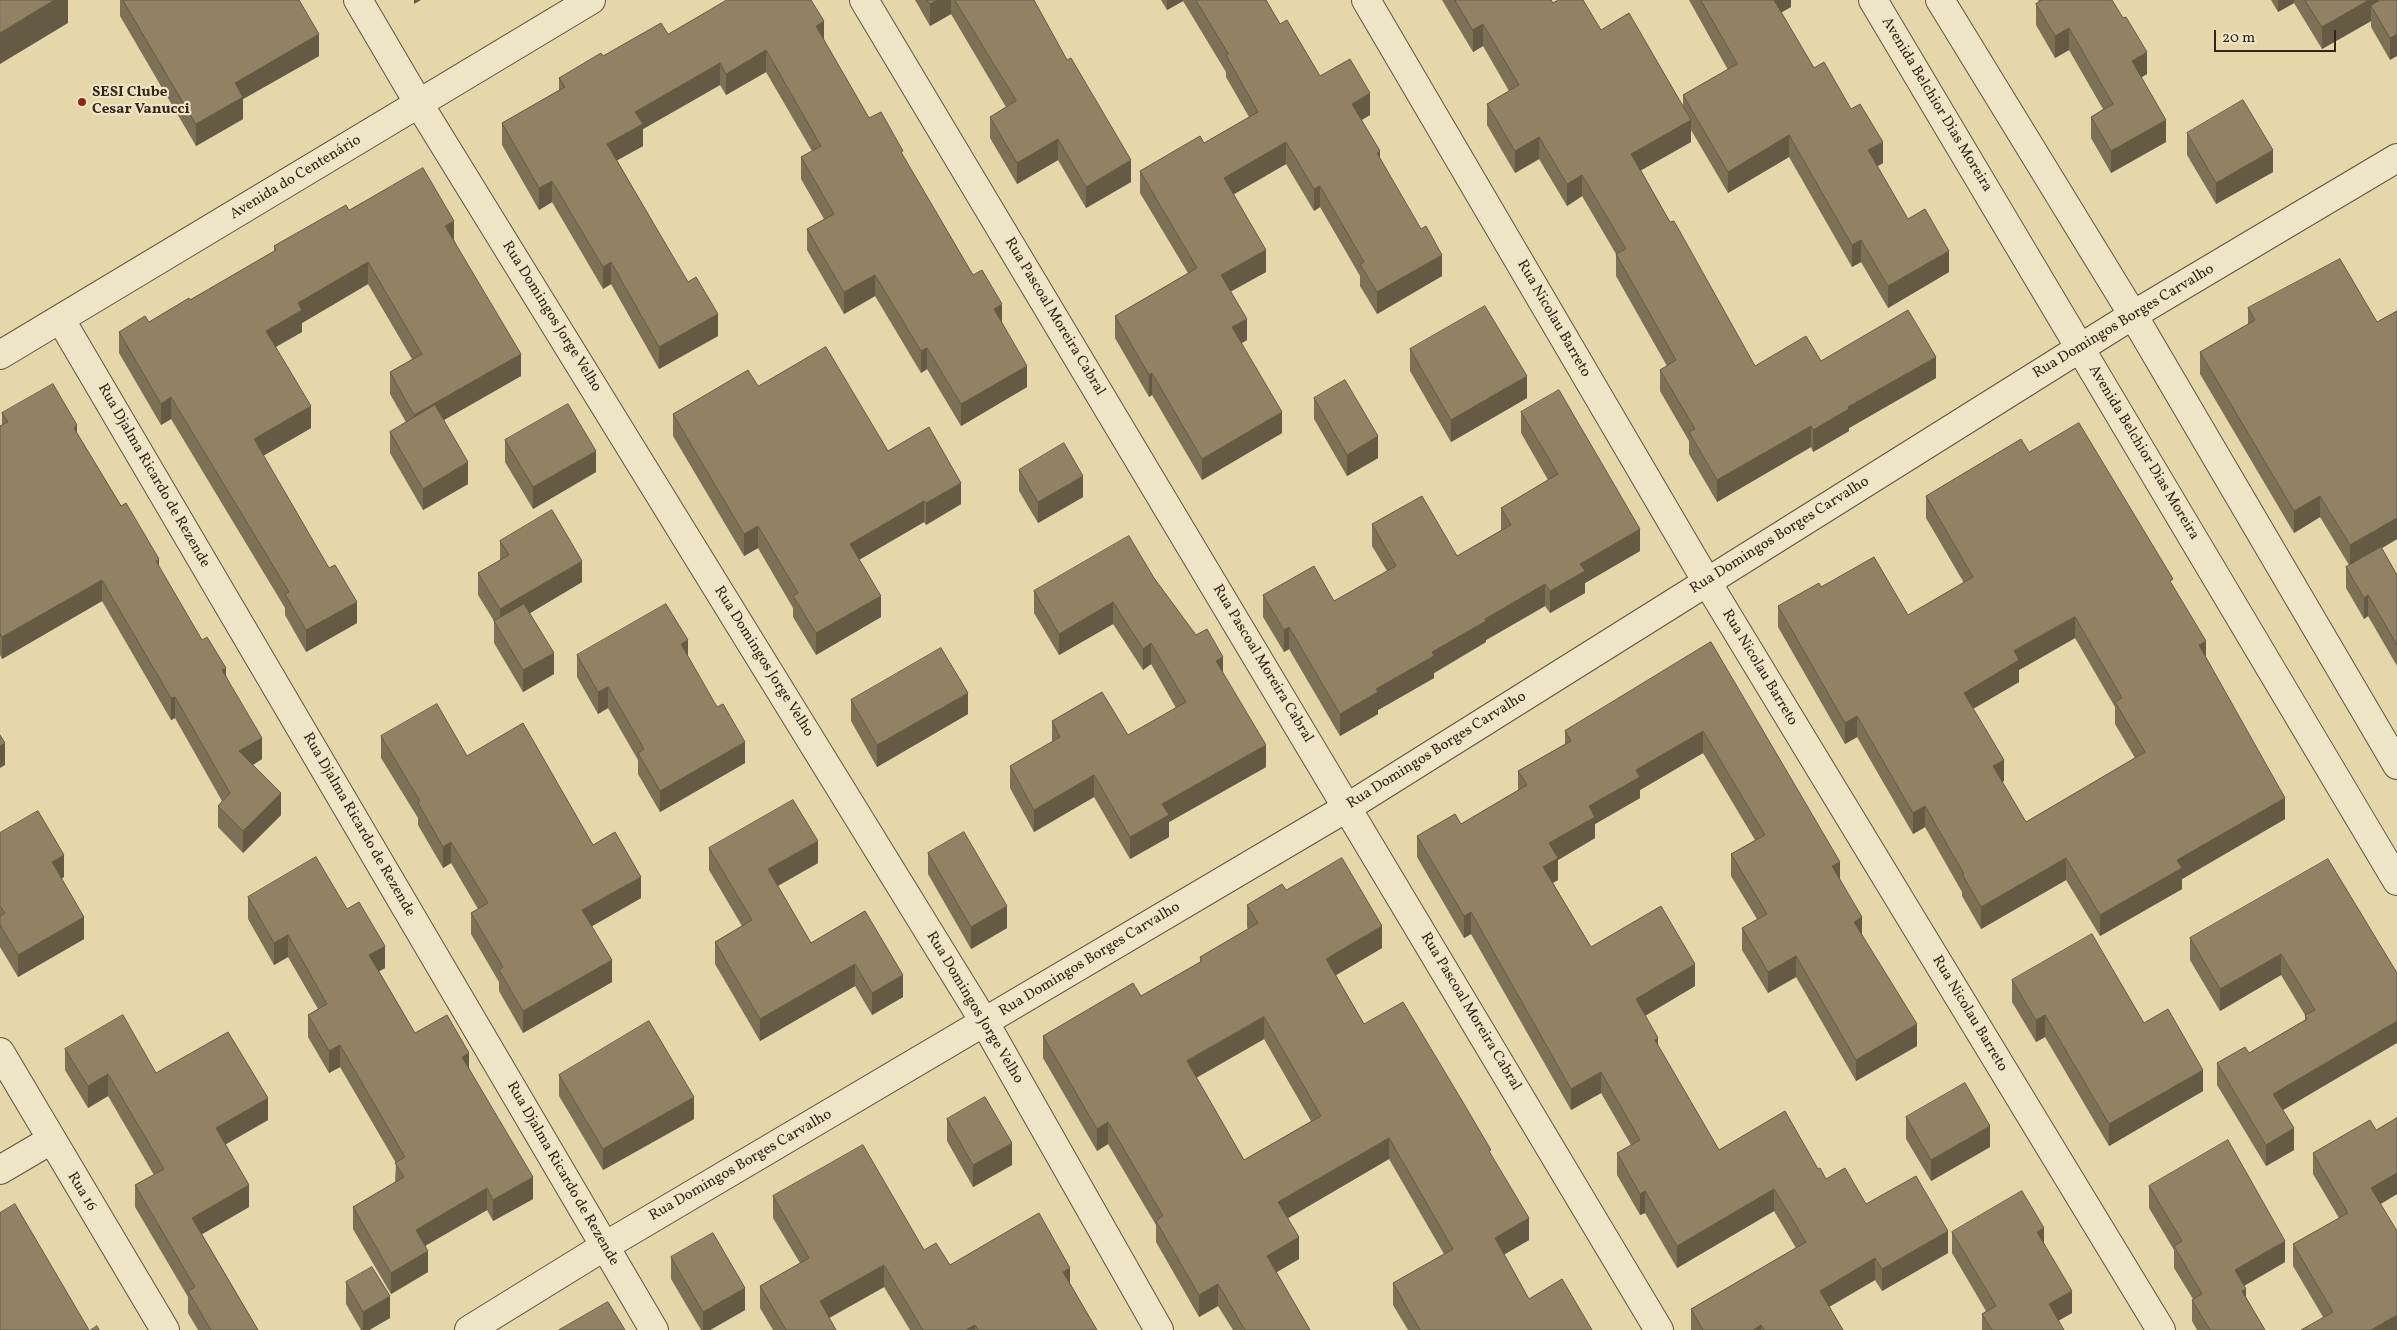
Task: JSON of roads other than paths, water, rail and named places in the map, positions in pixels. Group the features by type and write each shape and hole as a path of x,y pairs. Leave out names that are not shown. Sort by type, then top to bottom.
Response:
{"street":[{"name":"Rua Domingos Jorge Velho","path":"358,0 985,1023 1159,1330"},
{"name":"Avenida do Centenário","path":"0,355 62,320 591,0"},
{"name":"Rua Pascoal Moreira Cabral","path":"864,0 1659,1330"},
{"name":"Rua Nicolau Barreto","path":"1366,0 1707,582 2161,1330"},
{"name":"Avenida Belchior Dias Moreira","path":"1873,0 2397,881"},
{"path":"1940,0 2133,315 2397,765"},
{"name":"Rua Domingos Borges Carvalho","path":"469,1330 604,1246 985,1023 1348,807 2133,315 2397,158"},
{"name":"Rua Djalma Ricardo de Rezende","path":"62,320 654,1330"},
{"name":"Rua 16","path":"0,1052 165,1330"},
{"path":"0,1170 51,1140"}],"place":[{"name":"SESI Clube Cesar Vanucci","path":"82,102"}]}
